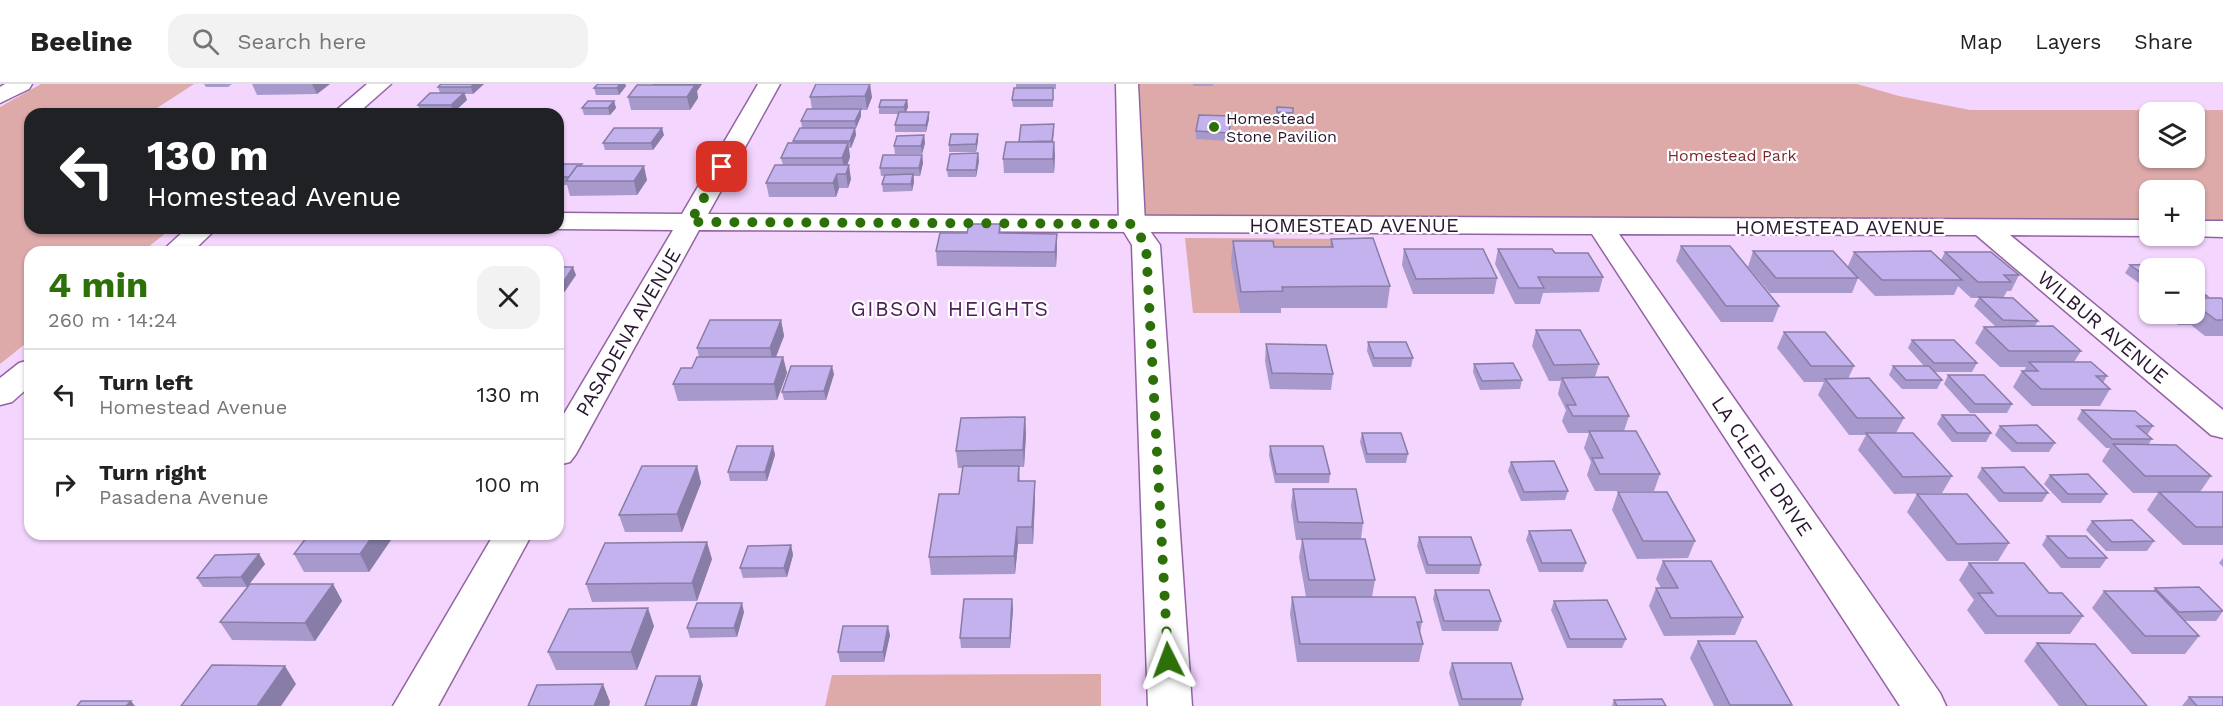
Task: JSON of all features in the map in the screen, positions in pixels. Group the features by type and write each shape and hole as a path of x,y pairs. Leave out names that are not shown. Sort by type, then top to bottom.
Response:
{"street":[{"path":"0,96 21,84"},
{"path":"350,108 380,84"},
{"name":"PASADENA AVENUE","path":"564,443 769,84"},
{"path":"1127,84 1132,224 1146,245 1170,706"},
{"name":"HOMESTEAD AVENUE","path":"564,221 2139,228"},
{"name":"LA CLEDE DRIVE","path":"1600,226 1924,706"},
{"name":"WILBUR AVENUE","path":"1984,228 2223,427"},
{"path":"2205,229 2223,229"},
{"path":"182,246 197,234"},
{"path":"0,395 24,375"},
{"path":"415,706 510,540"}],"green space":[{"path":"41,84 194,84 157,108 24,108 24,234 164,234 150,246 24,246 24,345 0,364 0,107"},
{"name":"Homestead Park","path":"1130,84 1857,84 1899,96 1970,110 2139,110 2139,168 2205,168 2205,110 2223,110 2223,229 2205,229 2205,180 2139,180 2139,228 1132,224"},
{"path":"1185,238 1363,239 1370,259 1232,262 1240,313 1193,313"},
{"path":"1101,674 1101,706 825,706 832,675"}],"building":[{"path":"441,84 474,84 471,87 438,87"},
{"path":"598,84 620,84 617,88 594,88"},
{"path":"816,84 870,84 865,96 810,97"},
{"path":"637,85 695,85 687,97 628,97"},
{"path":"1014,88 1053,88 1053,100 1012,100"},
{"path":"430,93 464,93 451,105 418,105"},
{"path":"881,100 907,100 904,107 879,107"},
{"path":"588,101 614,101 608,108 582,108"},
{"path":"1277,107 1293,108 1293,113 1277,112"},
{"path":"807,109 861,109 855,121 801,121"},
{"path":"899,112 929,112 926,125 895,125"},
{"path":"1199,115 1231,116 1229,133 1196,131"},
{"path":"1054,124 1052,141 1019,142 1021,125"},
{"path":"614,128 662,128 651,143 603,143"},
{"path":"800,128 855,128 850,141 793,141"},
{"path":"951,134 978,134 976,144 949,145"},
{"path":"924,135 921,146 894,146 897,136"},
{"path":"1006,142 1054,142 1053,159 1003,159"},
{"path":"788,143 848,143 842,158 781,158"},
{"path":"978,153 976,170 947,170 950,154"},
{"path":"883,155 922,155 919,168 880,168"},
{"path":"564,164 582,164 577,166 569,177 564,177"},
{"path":"775,165 849,165 846,174 837,174 833,183 766,183"},
{"path":"577,166 644,166 634,181 566,181"},
{"path":"913,174 911,184 882,184 885,175"},
{"path":"969,224 1000,224 999,233 1057,234 1055,252 936,251 940,233 967,233"},
{"path":"1373,238 1390,286 1282,287 1283,291 1241,292 1233,241 1273,241 1274,247 1333,247 1331,239"},
{"path":"1681,246 1730,246 1779,306 1726,306"},
{"path":"1404,249 1483,249 1497,278 1416,279"},
{"path":"1498,249 1552,249 1555,253 1588,253 1603,277 1538,277 1544,288 1519,288"},
{"path":"1753,251 1833,251 1858,278 1776,278"},
{"path":"1931,251 1962,280 1882,280 1854,252"},
{"path":"1945,252 1991,252 2019,275 2004,275 2011,282 1978,282"},
{"path":"2130,265 2139,265 2139,271"},
{"path":"564,267 573,267 564,281"},
{"path":"1979,297 2013,298 2038,321 2003,320"},
{"path":"2205,298 2223,299 2223,320 2216,320 2205,312"},
{"path":"710,320 781,320 770,348 697,348"},
{"path":"2053,326 2081,351 2009,351 1984,327"},
{"path":"1536,330 1580,330 1599,364 1554,365"},
{"path":"1784,332 1825,332 1854,366 1811,366"},
{"path":"1912,340 1954,340 1977,363 1934,363"},
{"path":"1368,342 1406,342 1413,358 1374,358"},
{"path":"1266,344 1326,345 1333,374 1272,373"},
{"path":"697,357 783,357 774,384 673,384 681,368 692,368"},
{"path":"2029,362 2091,362 2107,376 2096,376 2110,389 2041,389 2022,371 2038,371"},
{"path":"1513,363 1522,380 1482,381 1474,364"},
{"path":"791,366 832,366 824,391 782,392"},
{"path":"1893,366 1929,366 1942,380 1906,380"},
{"path":"1948,375 1984,375 2012,404 1975,404"},
{"path":"1608,377 1629,416 1573,416 1567,405 1576,405 1562,378"},
{"path":"1869,378 1904,418 1857,418 1825,379"},
{"path":"2082,410 2135,411 2153,426 2137,426 2152,439 2112,439"},
{"path":"1942,415 1975,415 1991,433 1957,433"},
{"path":"1025,417 1023,450 956,451 961,418"},
{"path":"2037,425 2055,443 2017,443 2000,426"},
{"path":"1589,431 1636,431 1660,474 1600,474 1592,458 1603,458"},
{"path":"1362,433 1401,433 1408,454 1367,454"},
{"path":"1866,433 1913,433 1952,476 1903,477"},
{"path":"2113,444 2176,445 2211,476 2145,476"},
{"path":"737,446 773,446 765,472 728,472"},
{"path":"1270,446 1323,446 1330,474 1276,474"},
{"path":"1554,461 1568,491 1524,492 1511,462"},
{"path":"642,466 697,466 677,514 619,515"},
{"path":"963,466 1019,466 1018,481 1035,481 1032,527 1017,527 1014,556 929,557 939,494 959,494"},
{"path":"2024,467 2048,493 2004,493 1982,468"},
{"path":"2088,474 2107,494 2068,494 2050,475"},
{"path":"1293,489 1356,489 1363,523 1298,522"},
{"path":"1618,492 1667,492 1695,541 1643,541"},
{"path":"2159,492 2223,492 2223,527 2196,527"},
{"path":"1917,494 1967,494 2009,543 1957,544"},
{"path":"2132,520 2154,541 2112,542 2092,521"},
{"path":"1571,530 1586,563 1542,563 1529,531"},
{"path":"2047,536 2086,536 2107,558 2068,558"},
{"path":"1419,537 1471,537 1481,565 1428,565"},
{"path":"1302,539 1365,539 1375,580 1309,580"},
{"path":"304,540 370,540 360,554 294,554"},
{"path":"707,542 692,583 586,584 605,543"},
{"path":"791,545 784,568 740,568 748,546"},
{"path":"259,554 241,577 197,578 215,555"},
{"path":"1663,561 1711,561 1743,617 1671,618 1656,588 1678,588"},
{"path":"1969,563 2024,563 2049,593 2062,593 2083,616 1997,616 1978,593 1993,593"},
{"path":"250,584 333,584 305,623 220,622"},
{"path":"2199,587 2223,611 2179,612 2155,588"},
{"path":"1435,590 1489,590 1501,621 1444,621"},
{"path":"2104,591 2156,591 2199,636 2145,636"},
{"path":"1292,597 1415,597 1422,622 1417,622 1423,644 1300,644"},
{"path":"964,599 1012,599 1010,638 960,638"},
{"path":"1607,600 1626,639 1570,639 1554,601"},
{"path":"697,603 742,603 734,628 687,628"},
{"path":"648,608 631,652 548,652 569,609"},
{"path":"843,626 888,626 883,652 838,652"},
{"path":"1698,641 1756,641 1792,705 1730,705"},
{"path":"2037,643 2095,644 2147,706 2087,706"},
{"path":"1452,663 1511,663 1523,699 1462,699"},
{"path":"212,665 285,666 257,706 181,706"},
{"path":"656,676 700,676 691,706 645,706"},
{"path":"603,684 594,706 528,706 537,685"},
{"path":"2189,697 2223,697 2223,706 2197,706"},
{"path":"1662,699 1666,706 1617,706 1614,700"},
{"path":"81,701 131,701 126,706 77,706"}],"place":[{"name":"Homestead Stone Pavilion","path":"1214,127"}],"district":[{"name":"GIBSON HEIGHTS","path":"950,309"}],"route":[{"path":"722,167 690,222 1132,224 1146,245 1168,660"}]}
